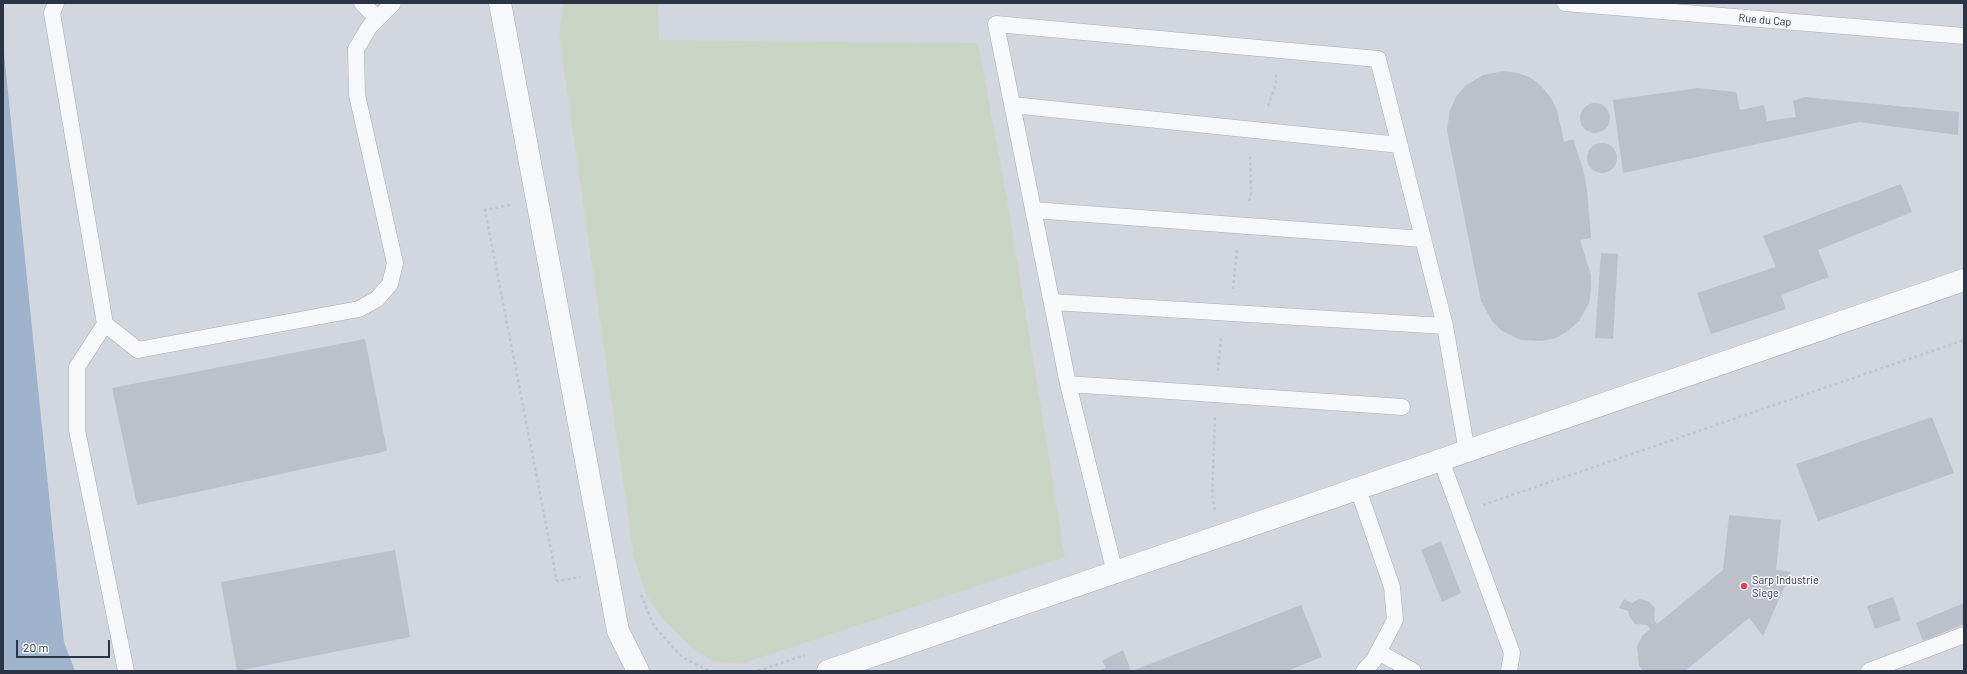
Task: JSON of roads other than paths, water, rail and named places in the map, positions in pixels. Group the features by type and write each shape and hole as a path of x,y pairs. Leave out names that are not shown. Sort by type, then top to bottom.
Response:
{"street":[{"path":"500,3 618,631 638,671"},
{"path":"828,671 1964,280"}],"lane":[{"path":"56,3 52,13 105,324 138,350 359,309 376,299 390,284 395,263 357,95 356,49 370,26 393,3"},
{"path":"362,3 377,18"},
{"name":"Rue du Cap","path":"1565,3 1964,36"},
{"path":"1115,573 1068,384 996,24 1378,59 1445,326 1467,452"},
{"path":"1012,105 1400,145"},
{"path":"1033,210 1423,239"},
{"path":"1052,302 1445,326"},
{"path":"105,324 77,367 77,430 126,671"},
{"path":"1068,384 1402,407"},
{"path":"1441,460 1512,653 1509,671"},
{"path":"1358,489 1392,587 1395,620 1374,660 1364,671"},
{"path":"1869,671 1964,635"},
{"path":"1378,652 1413,671"}],"water":[{"path":"3,42 64,642 75,671 3,671"}],"place":[{"name":"Sarp Industrie Siege","path":"1744,586"}]}
